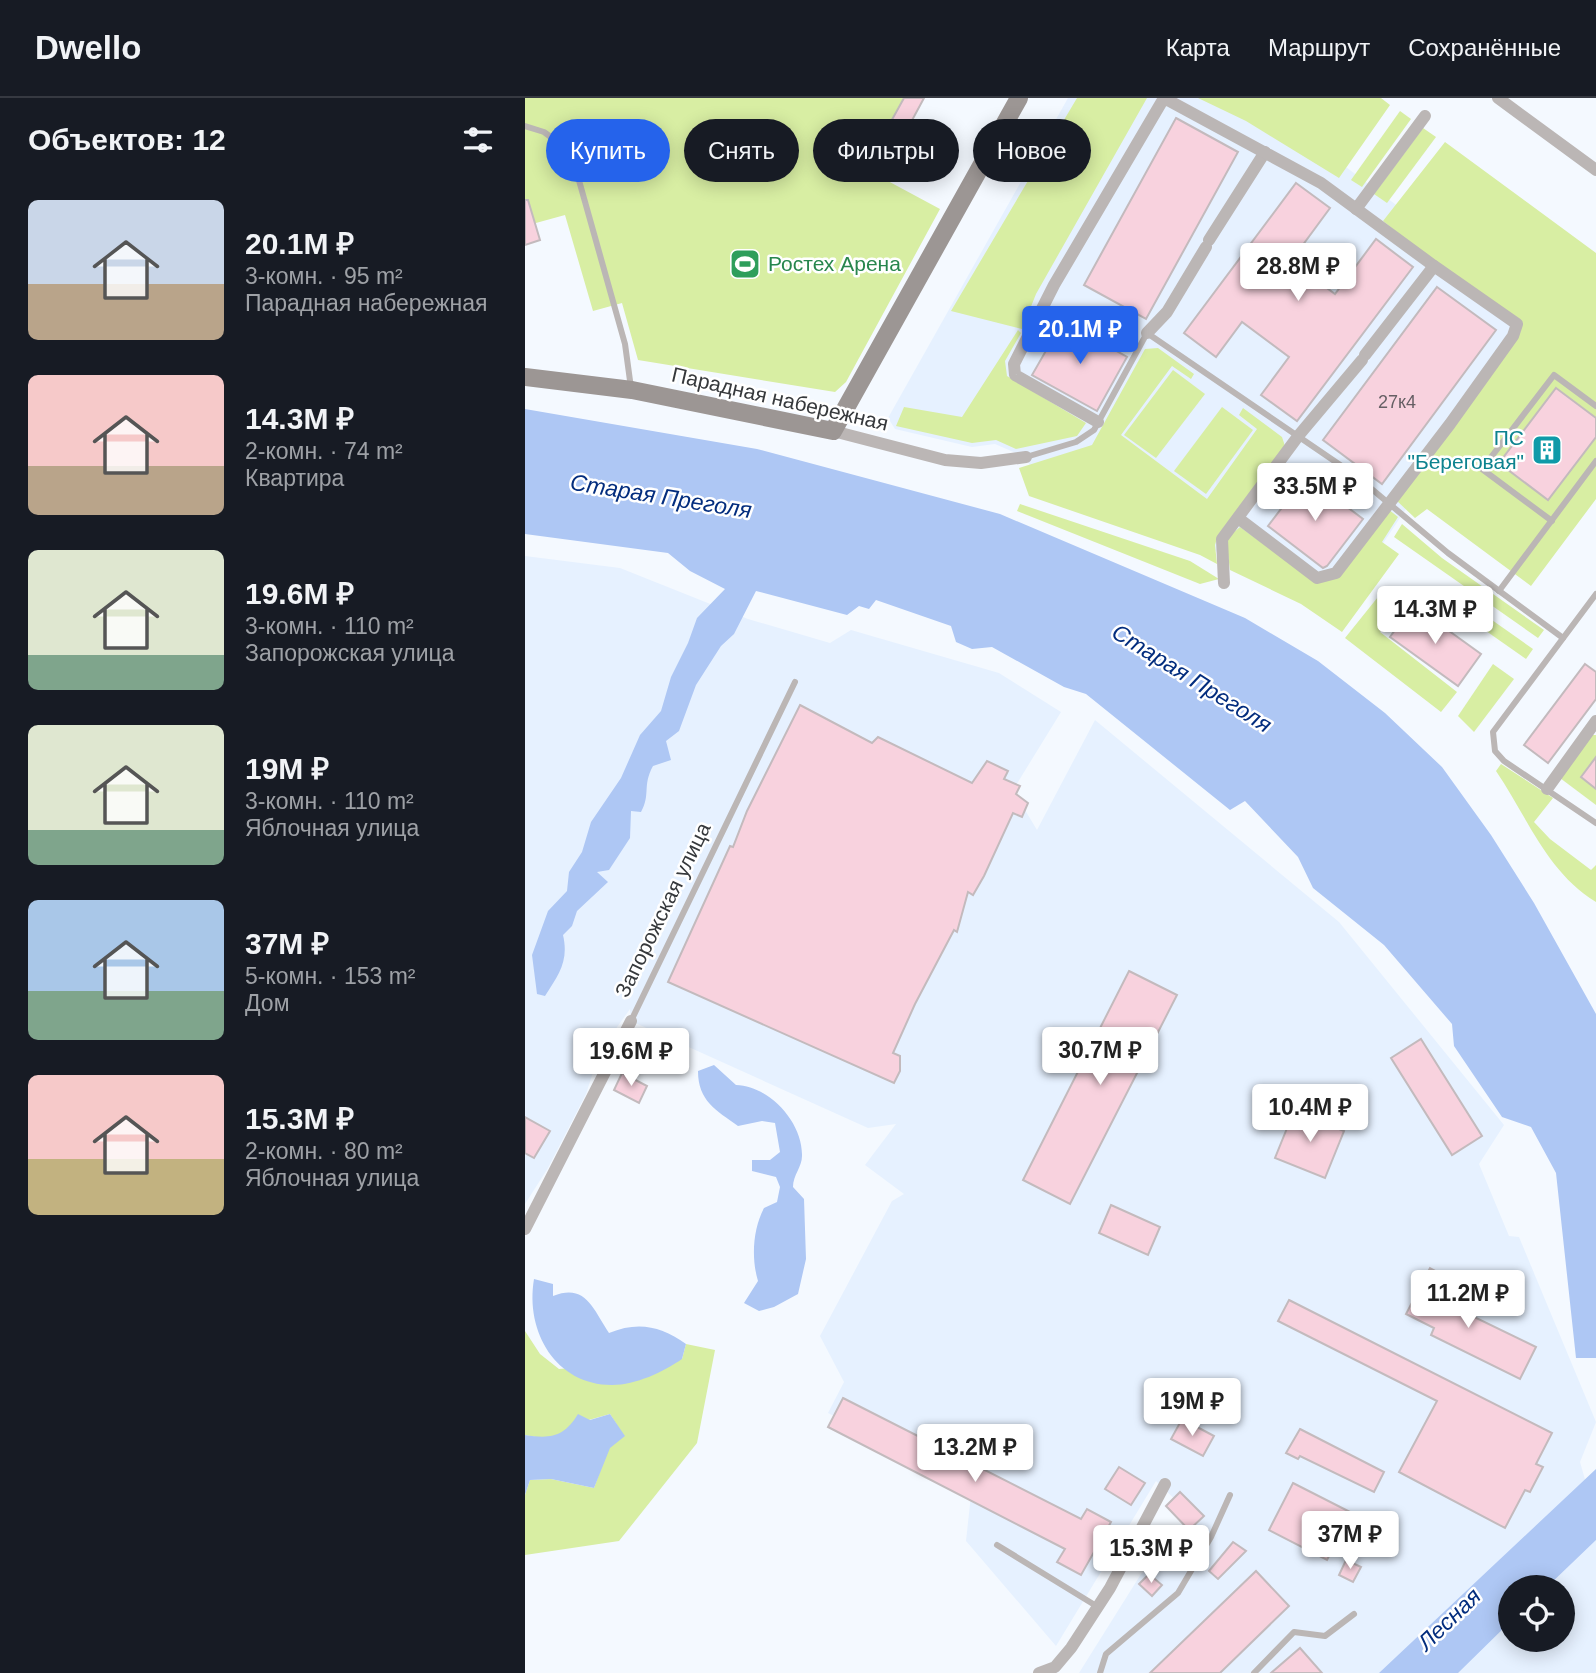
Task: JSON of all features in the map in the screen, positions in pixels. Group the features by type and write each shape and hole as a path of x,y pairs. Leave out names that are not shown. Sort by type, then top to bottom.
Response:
{"main road":[{"path":"833,431 1019,98"},
{"name":"Парадная набережная","path":"525,377 632,390 833,431"}],"street":[{"path":"1098,422 1015,375 1014,364 1053,285 1164,98 1321,183 1517,324 1513,336 1450,424 1336,573 1317,578 1238,518"},
{"path":"1498,98 1596,170"},
{"path":"1356,209 1425,116"},
{"path":"1147,333 1167,312 1265,152"},
{"path":"1224,583 1222,539 1299,435 1434,266"},
{"name":"Парадная набережная","path":"833,431 945,460 981,463 1025,457"},
{"path":"1547,789 1595,724"},
{"name":"Запорожская улица","path":"525,1229 631,1021"},
{"path":"1039,1673 1055,1667 1098,1607 1165,1483"}],"lane":[{"path":"525,126 544,132 571,152 625,344 632,390"},
{"path":"1025,457 1076,442 1094,430 1147,333 1352,473 1499,591 1563,638"},
{"path":"1552,522 1482,469 1554,375 1596,406"},
{"path":"1499,591 1596,461"},
{"path":"1596,594 1493,732 1495,751 1504,761 1596,822"},
{"name":"Запорожская улица","path":"631,1021 795,682"},
{"path":"1100,1673 1106,1654 1178,1593 1211,1537 1230,1495"},
{"path":"997,1545 1098,1607"},
{"path":"1254,1673 1294,1632 1325,1636 1354,1614"}],"shaded area":[{"path":"1068,98 1238,98 1330,155 1546,318 1410,503 1333,618 1284,585 1189,538 1034,472 1025,457 995,444 972,447 895,429 888,418 1021,182 1091,182 1091,119 1056,119"},
{"path":"525,556 620,568 748,619 830,643 851,630 999,673 1061,712 1013,790 1037,830 1095,720 1339,922 1504,1125 1479,1164 1509,1236 1519,1237 1596,1422 1580,1462 1596,1518 1596,1673 1079,1673 1141,1574 1198,1522 1156,1481 1056,1646 966,1541 972,1486 828,1413 844,1382 820,1336 892,1201 904,1194 865,1165 896,1124 868,1128 631,1021 630,1009 600,1051 586,1094 548,1168 525,1204"}],"green space":[{"name":"Ростех Арена","path":"525,98 924,98 913,119 813,119 813,182 890,182 940,209 846,382 835,392 638,360 622,303 593,311 565,215 525,226"},
{"path":"1077,98 1147,98 1036,294 1022,329 951,311 1027,182 1091,182 1091,119 1065,119"},
{"path":"1198,98 1381,98 1390,105 1339,178 1246,121"},
{"path":"1400,111 1411,119 1362,187 1351,180"},
{"path":"1423,128 1436,137 1387,203 1374,194"},
{"path":"1445,142 1596,253 1596,499 1531,586 1427,509 1415,518 1396,500 1521,331 1383,221"},
{"path":"1018,330 1021,333 1005,361 1007,376 1086,423 1077,436 1016,449 996,440 972,443 896,426 904,407 962,417"},
{"path":"1158,348 1194,374 1191,379 1172,366 1121,435 1207,499 1257,429 1239,415 1243,408 1282,437 1285,446 1218,535 1215,545 1217,564 1200,555 1029,496 1019,468 1092,445 1145,349"},
{"path":"1173,370 1205,394 1156,458 1124,435"},
{"path":"1222,407 1253,430 1206,494 1174,471"},
{"path":"1020,504 1190,561 1219,579 1200,584 1017,511"},
{"path":"1388,509 1398,517 1382,542 1399,554 1342,632 1301,604 1230,570 1226,539 1240,527 1316,582 1336,578"},
{"path":"1402,524 1442,558 1544,630 1538,638 1394,537"},
{"path":"1386,587 1404,601 1380,632 1457,692 1441,712 1345,638"},
{"path":"1465,601 1533,649 1526,659 1459,612"},
{"path":"1493,664 1514,679 1474,732 1458,716"},
{"path":"1591,735 1596,735 1596,805 1560,778"},
{"path":"1501,764 1553,798 1534,822 1550,839 1591,870 1596,865 1596,902 1564,875 1539,842 1496,771"},
{"path":"525,1331 540,1354 559,1369 682,1359 686,1344 715,1350 697,1443 619,1541 525,1555 525,1495 530,1480 551,1479 594,1488 617,1425 610,1414 571,1425 561,1435 547,1439 525,1435"}],"water":[{"name":"Старая Преголя","path":"525,409 757,449 1000,514 1245,618 1318,661 1385,713 1442,767 1491,835 1534,903 1596,1014 1596,1358 1576,1358 1556,1173 1531,1127 1502,1117 1454,1046 1452,1024 1384,945 1313,888 1298,857 1245,801 1230,810 1086,694 1064,687 992,647 972,649 956,642 951,626 876,600 869,609 859,606 847,615 756,591 734,634 721,646 696,685 679,731 666,741 671,760 653,766 641,812 631,811 630,838 609,870 597,872 608,882 577,911 572,926 563,935 564,960 558,974 545,996 537,994 532,955 548,911 567,891 569,872 582,852 591,822 621,778 640,735 661,711 671,677 697,618 725,589 690,571 668,553 525,534"},
{"path":"714,1065 736,1085 761,1092 782,1108 791,1119 801,1144 802,1160 793,1187 804,1199 806,1259 798,1294 774,1307 759,1311 744,1303 758,1281 754,1263 755,1234 764,1208 777,1202 780,1187 776,1177 752,1171 752,1160 770,1160 780,1152 775,1123 762,1121 738,1126 710,1104 701,1090 698,1071"},
{"path":"534,1279 553,1284 553,1296 573,1293 581,1296 593,1307 609,1333 640,1326 658,1329 677,1338 686,1344 682,1359 649,1377 630,1383 592,1383 575,1376 560,1365 540,1336 532,1299"},
{"path":"578,1414 590,1420 610,1414 625,1436 610,1448 594,1488 551,1479 530,1480 525,1495 525,1435 556,1435 567,1428"},
{"name":"Лесная","path":"1596,1469 1596,1540 1560,1575 1498,1575 1498,1634 1458,1673 1379,1673"}],"building":[{"path":"904,98 924,98 913,119 892,119"},
{"path":"1176,118 1238,152 1146,319 1084,285"},
{"path":"1296,183 1330,208 1291,261 1335,294 1376,239 1413,267 1297,421 1261,395 1289,357 1242,322 1216,357 1184,333"},
{"path":"525,200 528,200 540,240 525,245"},
{"path":"1437,287 1496,330 1382,484 1323,440"},
{"path":"1063,321 1127,357 1097,411 1032,375"},
{"name":"ПС \"Береговая\"","path":"1556,388 1596,418 1596,437 1548,500 1499,463"},
{"path":"1306,476 1363,519 1323,568 1268,526"},
{"path":"1413,605 1481,654 1458,686 1390,637"},
{"path":"1585,664 1596,672 1596,699 1548,763 1524,745"},
{"path":"800,705 872,743 878,737 972,783 987,761 1008,771 1004,779 1020,786 1016,794 1028,803 1022,817 1013,813 984,876 973,895 968,892 957,932 954,930 893,1053 900,1056 900,1071 894,1083 668,982 730,846 733,847 747,811"},
{"path":"1596,757 1596,789 1581,777"},
{"path":"1129,971 1177,995 1070,1204 1023,1180"},
{"path":"1421,1039 1482,1136 1452,1155 1391,1058"},
{"path":"622,1073 647,1086 639,1103 614,1090"},
{"path":"1294,1111 1344,1131 1325,1178 1275,1158"},
{"path":"525,1117 550,1131 534,1158 525,1153"},
{"path":"1111,1205 1160,1227 1148,1255 1099,1233"},
{"path":"1430,1268 1448,1278 1437,1299 1536,1347 1520,1379 1431,1335 1434,1328 1406,1314"},
{"path":"1289,1300 1552,1433 1536,1464 1543,1467 1530,1492 1525,1490 1505,1528 1399,1472 1437,1401 1278,1321"},
{"path":"843,1398 1081,1519 1087,1509 1111,1522 1081,1575 1057,1562 1065,1549 828,1427"},
{"path":"1182,1419 1214,1436 1203,1456 1171,1439"},
{"path":"1300,1429 1384,1472 1374,1492 1300,1456 1298,1459 1286,1453"},
{"path":"1119,1467 1145,1483 1131,1505 1105,1489"},
{"path":"1293,1483 1352,1513 1327,1560 1269,1530"},
{"path":"1180,1492 1204,1516 1189,1530 1166,1506"},
{"path":"1233,1542 1246,1551 1218,1579 1209,1571"},
{"path":"1346,1560 1361,1567 1353,1582 1339,1575"},
{"path":"1256,1571 1289,1606 1220,1673 1150,1673"},
{"path":"1149,1574 1162,1585 1152,1596 1139,1584"},
{"path":"1300,1648 1322,1673 1271,1673"}],"place":[{"name":"Ростех Арена","path":"745,264"},
{"name":"ПС \"Береговая\"","path":"1547,450"}]}
